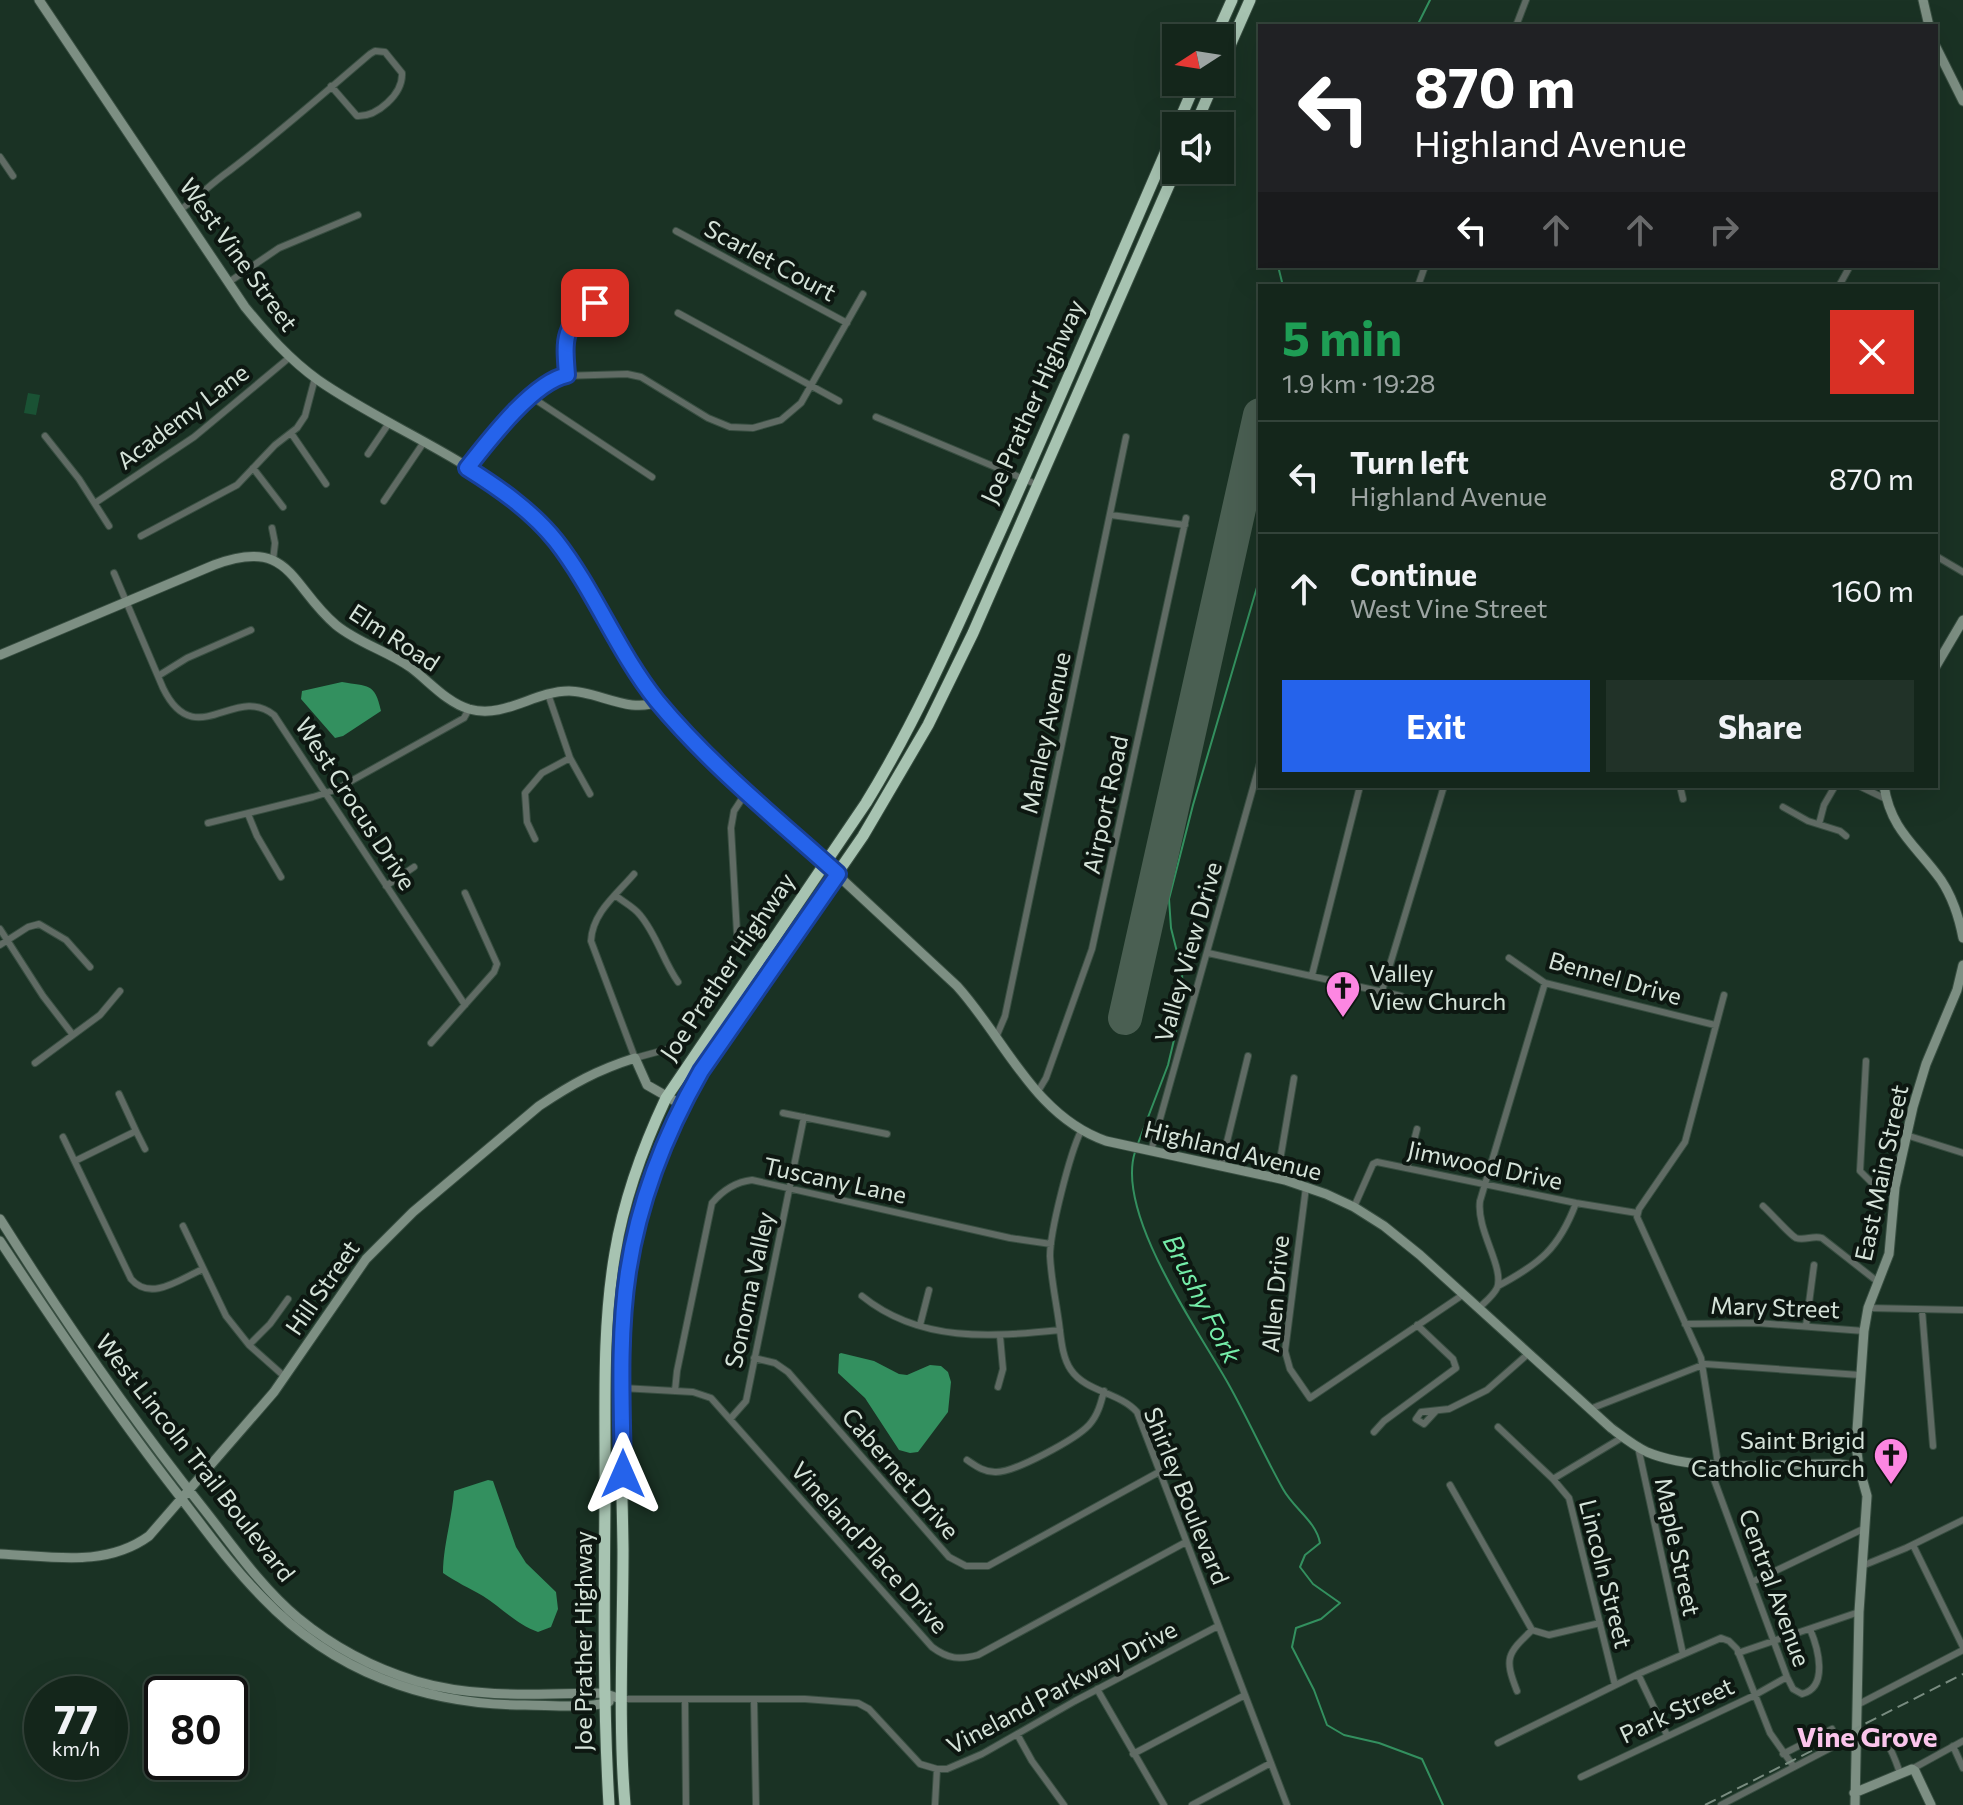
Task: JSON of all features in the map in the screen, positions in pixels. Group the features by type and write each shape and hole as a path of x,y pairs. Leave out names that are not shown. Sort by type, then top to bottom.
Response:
{"highway":[{"path":"1221,24 1232,0"},
{"path":"1234,36 1250,0"},
{"name":"Joe Prather Highway","path":"609,1805 603,1699 607,1322 610,1282 632,1180 666,1098 866,803 895,753 951,643 1162,159"},
{"name":"Joe Prather Highway","path":"625,1805 621,1699 624,1309 635,1235 655,1166 682,1105 725,1035 838,874 883,805 928,725 973,633 1169,184"}],"main road":[{"name":"West Vine Street","path":"39,0 261,326 315,378 467,468 521,506 556,542 638,676 686,733 747,791"},
{"path":"1923,0 1929,24"},
{"path":"1938,51 1963,101"},
{"path":"0,655 229,559 251,556 273,560"},
{"name":"Elm Road","path":"273,560 297,578 321,610 339,627 404,663 453,701 469,709"},
{"path":"1938,663 1963,620"},
{"path":"469,709 500,710 548,694 570,691 636,704 651,705 658,701"},
{"path":"1884,788 1901,833 1946,889 1957,913 1963,938"},
{"name":"Highland Avenue","path":"747,791 957,986 997,1035 1037,1093 1081,1131 1128,1147 1277,1178 1354,1207 1405,1242 1590,1409 1638,1447 1669,1459 1715,1464 1839,1464 1859,1467"},
{"name":"East Main Street","path":"1855,1805 1859,1612 1867,1491 1856,1445 1864,1331 1868,1308 1889,1254 1895,1187 1906,1135 1926,1064 1954,998 1963,965"},
{"path":"635,1058 647,1085 682,1105"},
{"name":"Hill Street","path":"0,1554 87,1558 113,1554 149,1536 285,1377 358,1269 394,1230 539,1106 591,1073 635,1058"},
{"name":"West Lincoln Trail Boulevard","path":"0,1219 96,1367 186,1495"},
{"name":"West Lincoln Trail Boulevard","path":"0,1241 92,1380 253,1571 285,1606 321,1635 360,1659 415,1681 456,1690 621,1699"},
{"path":"1854,1793 1912,1769 1931,1805"}],"street":[{"path":"1517,24 1526,0"},
{"path":"180,210 266,142 331,86 375,51 390,56 402,73 401,85 389,101 366,117 357,116 331,86"},
{"path":"0,157 13,176"},
{"path":"229,282 279,248 358,215"},
{"name":"Scarlet Court","path":"676,231 847,323"},
{"path":"467,468 530,396 550,380 567,375 627,374 641,377 708,418 738,429 760,427 781,420 797,408 863,294"},
{"path":"567,375 567,340 571,324 578,315 610,295"},
{"path":"678,313 839,401"},
{"name":"Academy Lane","path":"95,503 194,437 290,357"},
{"path":"141,536 237,485 305,416 315,378"},
{"path":"530,396 652,477"},
{"path":"876,417 1038,485"},
{"path":"368,454 389,423"},
{"path":"291,433 326,484"},
{"path":"45,436 109,526"},
{"name":"Manley Avenue","path":"997,1035 1005,1016 1126,437"},
{"path":"384,501 424,442"},
{"path":"253,468 283,507"},
{"name":"Airport Road","path":"1037,1093 1046,1078 1092,949 1186,522 1111,515"},
{"path":"272,528 275,543 273,560"},
{"path":"1938,557 1963,572"},
{"name":"West Crocus Drive","path":"114,573 173,705 188,716 206,718 246,705 258,706 278,719 465,1005"},
{"path":"158,676 187,658 251,630"},
{"path":"548,694 570,758 590,794"},
{"path":"208,823 326,793 464,718 469,709"},
{"path":"535,839 524,811 525,793 542,773 570,758"},
{"name":"Valley View Drive","path":"1147,1151 1208,953 1258,770"},
{"path":"1312,975 1359,788"},
{"path":"1382,991 1443,788"},
{"path":"1680,788 1683,799"},
{"path":"1819,824 1824,805 1834,788"},
{"path":"1863,788 1886,799"},
{"path":"738,951 731,828 734,811 747,791"},
{"path":"1783,807 1846,836"},
{"path":"248,814 281,877"},
{"path":"386,886 414,867"},
{"path":"634,874 592,926 591,941 635,1058 668,1049"},
{"path":"431,1043 494,972 497,964 465,893"},
{"path":"615,895 639,913 678,982"},
{"path":"0,945 28,927 39,924 66,940 90,967"},
{"path":"0,929 43,996 73,1035"},
{"path":"1208,953 1401,996"},
{"name":"Bennel Drive","path":"1509,958 1545,983 1715,1025"},
{"path":"1498,1286 1497,1268 1478,1216 1484,1183 1545,983"},
{"path":"35,1063 100,1015 120,991"},
{"path":"1637,1213 1685,1142 1724,995"},
{"path":"1221,1166 1248,1056"},
{"path":"1866,1061 1860,1171 1871,1182 1895,1187"},
{"path":"1277,1178 1294,1078"},
{"path":"119,1094 145,1149"},
{"path":"783,1113 887,1134"},
{"name":"Sonoma Valley","path":"731,1418 746,1401 804,1117"},
{"path":"1407,1168 1417,1129"},
{"path":"75,1161 136,1131"},
{"name":"Shirley Boulevard","path":"1081,1131 1051,1244 1064,1356 1071,1371 1086,1384 1127,1401 1137,1412 1287,1805"},
{"path":"1906,1135 1963,1153"},
{"path":"63,1137 131,1279 139,1288 154,1291 203,1269"},
{"name":"Jimwood Drive","path":"1354,1207 1373,1164 1377,1162 1637,1213"},
{"name":"Tuscany Lane","path":"675,1391 712,1203 720,1193 742,1181 752,1180 1010,1238 1051,1244"},
{"name":"Allen Drive","path":"1306,1187 1285,1351 1290,1369 1310,1398 1417,1325"},
{"path":"1479,1308 1498,1286 1547,1255 1565,1230 1576,1203"},
{"path":"1763,1206 1792,1235 1822,1238 1878,1282"},
{"name":"Central Avenue","path":"1637,1213 1702,1364 1715,1464 1712,1474 1787,1677 1793,1689 1802,1694 1812,1690 1818,1680 1819,1667 1810,1629"},
{"path":"183,1226 226,1316 249,1345 285,1377"},
{"path":"1806,1326 1814,1265"},
{"path":"920,1325 929,1290"},
{"path":"1374,1432 1384,1421 1456,1368 1453,1359 1417,1325 1464,1294"},
{"path":"862,1296 883,1313 969,1336 1060,1330"},
{"path":"249,1345 270,1324 288,1299"},
{"path":"1868,1308 1963,1308"},
{"path":"1922,1310 1927,1402 1933,1446"},
{"name":"Mary Street","path":"1685,1324 1806,1326 1864,1331"},
{"path":"998,1387 1003,1369 1000,1336"},
{"path":"1436,1411 1449,1409 1494,1385 1529,1353"},
{"name":"Cabernet Drive","path":"754,1358 775,1363 788,1372 949,1557 966,1566 988,1566 1159,1472"},
{"path":"1590,1409 1702,1364 1860,1375"},
{"name":"Vineland Place Drive","path":"622,1388 693,1392 711,1398 943,1656 959,1660 978,1655 1186,1542"},
{"path":"967,1460 980,1469 994,1473 1010,1470 1080,1433 1098,1412 1104,1391"},
{"name":"Lincoln Street","path":"1498,1427 1553,1479 1573,1506 1577,1537 1615,1685"},
{"path":"1553,1479 1623,1437"},
{"name":"Maple Street","path":"1638,1447 1683,1654"},
{"path":"1450,1485 1532,1630 1549,1635 1600,1623"},
{"path":"1862,1566 1963,1520"},
{"path":"1752,1582 1865,1528"},
{"path":"1857,1705 1963,1649 1913,1545"},
{"path":"1738,1653 1859,1612"},
{"name":"Vineland Parkway Drive","path":"621,1699 805,1699 858,1703 869,1709 912,1758 937,1769 957,1766 1218,1626"},
{"path":"1517,1691 1508,1669 1509,1657 1532,1630"},
{"path":"1498,1743 1717,1639 1726,1640 1738,1653 1770,1733 1794,1767"},
{"path":"1638,1674 1667,1735"},
{"name":"Park Street","path":"1581,1777 1787,1677"},
{"path":"1097,1689 1164,1805"},
{"path":"1133,1754 1245,1695"},
{"path":"685,1700 686,1805"},
{"path":"754,1700 756,1805"},
{"path":"1783,1754 1832,1729"},
{"path":"1721,1805 1856,1731 1867,1730 1879,1734 1895,1758 1900,1773"},
{"path":"1017,1734 1064,1805"},
{"path":"1912,1769 1963,1741"},
{"path":"1953,1746 1963,1768"},
{"path":"1192,1805 1271,1763"},
{"path":"935,1805 937,1769"}],"shaded area":[{"path":"28,393 40,395 36,415 24,413"},
{"path":"342,682 373,690 381,711 335,738 301,699 302,691"},
{"path":"841,1353 874,1361 899,1374 907,1375 930,1365 941,1366 948,1372 951,1382 948,1412 918,1452 899,1450 865,1398 838,1373"},
{"path":"493,1481 516,1547 526,1563 556,1592 558,1609 551,1627 538,1632 443,1573 454,1491"}],"waterway":[{"name":"Brushy Fork","path":"1418,24 1430,0"},
{"name":"Brushy Fork","path":"1278,268 1282,284"},
{"name":"Brushy Fork","path":"1137,1146 1168,1065 1183,1002 1182,972 1171,928 1169,899 1193,805 1258,584"},
{"name":"Brushy Fork","path":"1135,1152 1132,1178 1137,1207 1163,1272 1229,1385 1283,1489 1318,1535 1320,1543 1305,1555 1300,1567 1313,1584 1340,1603 1321,1619 1296,1628 1292,1647 1314,1690 1327,1725 1344,1735 1379,1743 1422,1759 1443,1805"}],"runway":[{"path":"1125,1018 1258,424"}],"railway":[{"path":"1705,1805 1963,1674"}],"place":[{"name":"Valley View Church","path":"1343,1019"},
{"name":"Saint Brigid Catholic Church","path":"1891,1486"}],"district":[{"name":"Vine Grove","path":"1867,1737"}],"route":[{"path":"595,303 574,319 568,329 567,375 550,380 533,392 467,468 521,506 556,542 638,676 686,733 838,874 701,1071 655,1166 644,1199 628,1271 623,1330 623,1474"}]}
